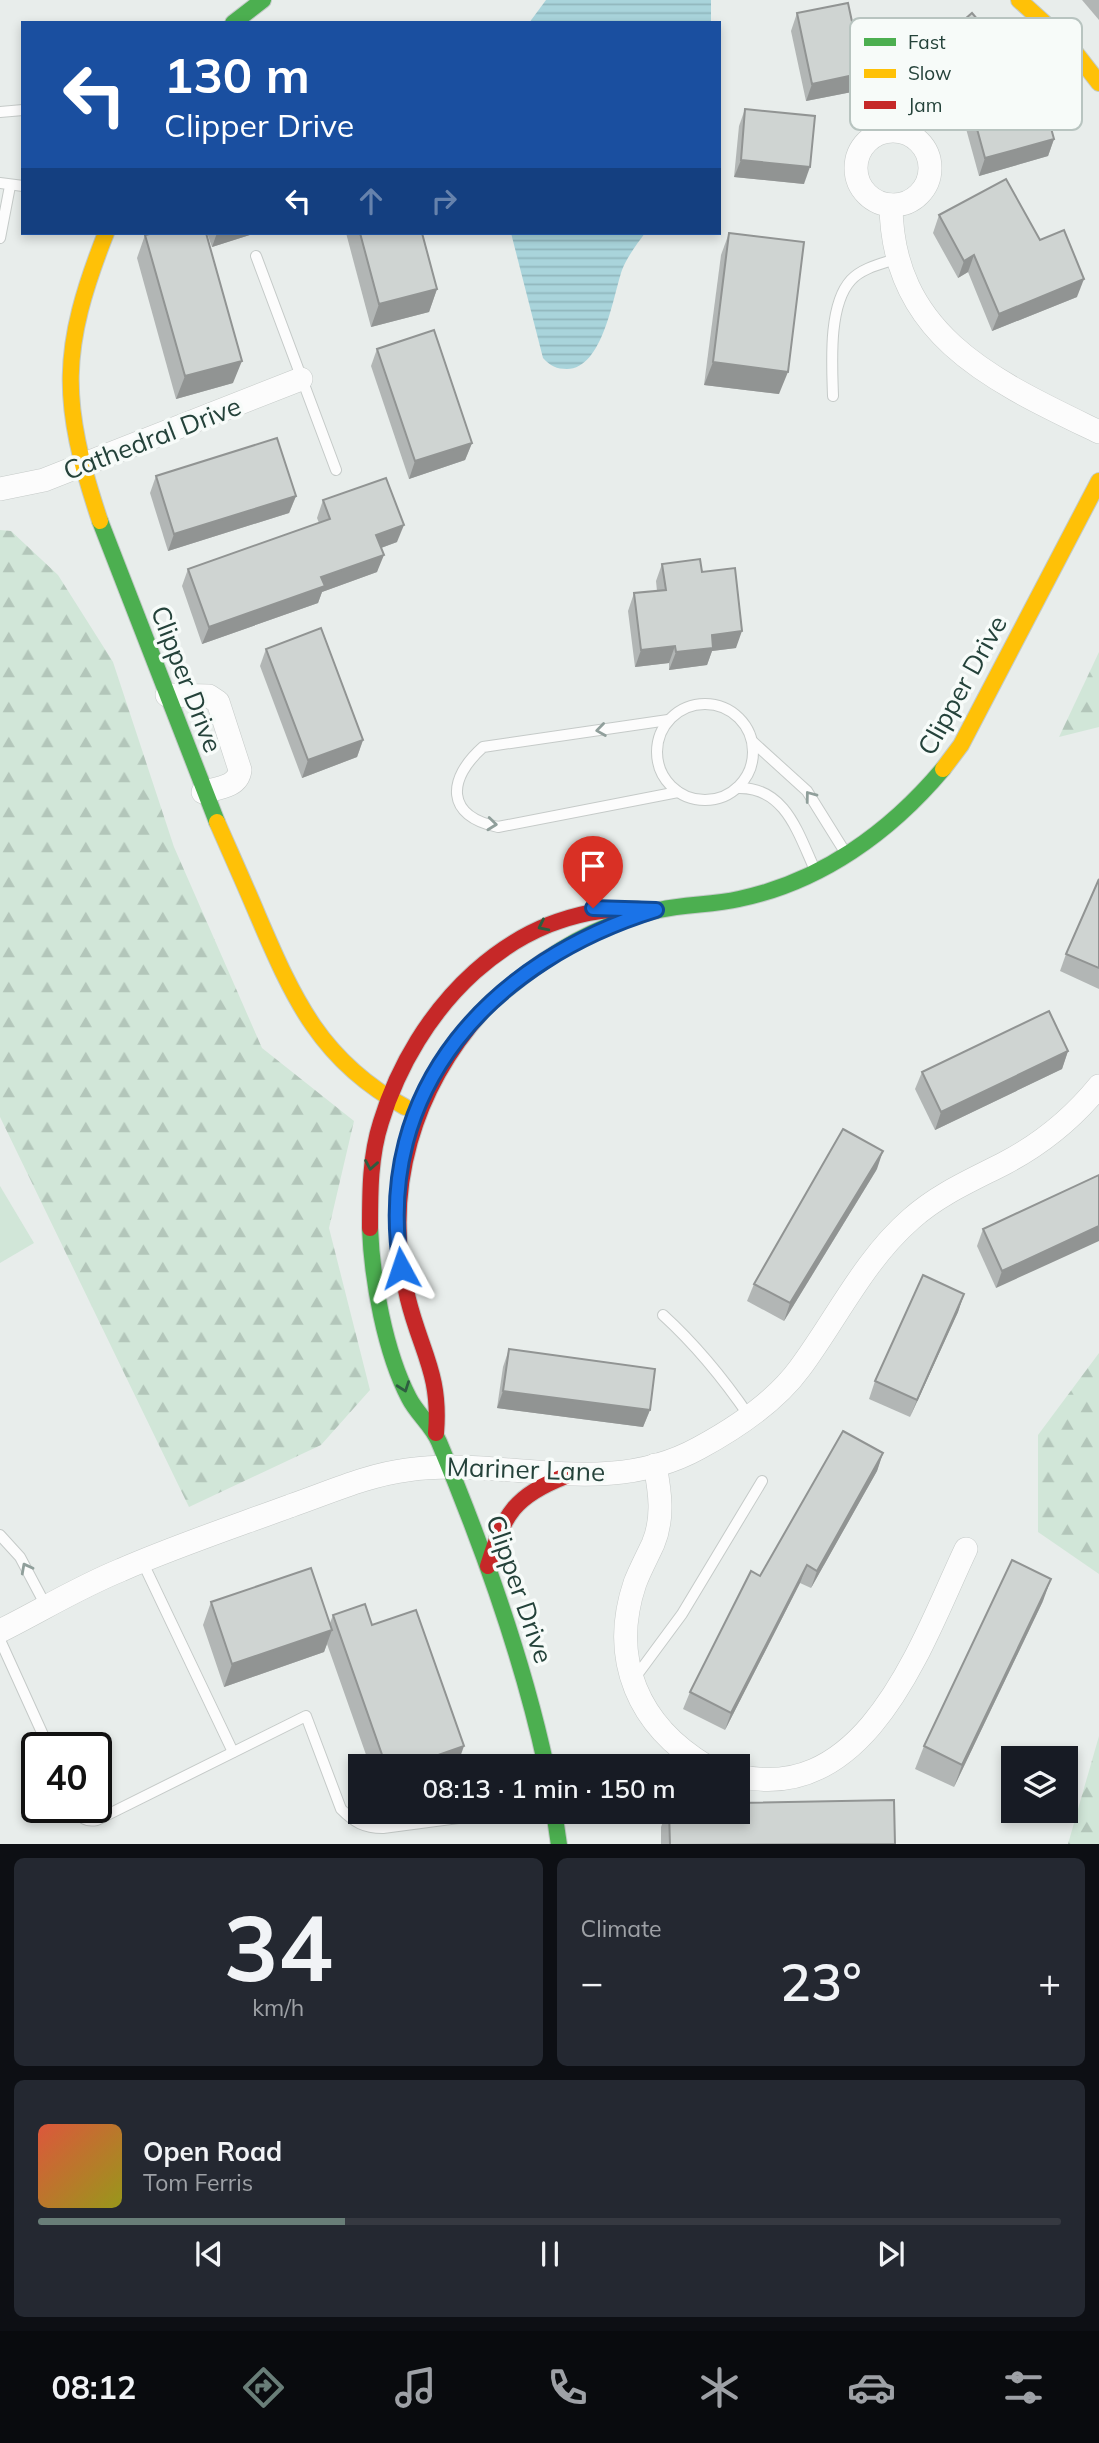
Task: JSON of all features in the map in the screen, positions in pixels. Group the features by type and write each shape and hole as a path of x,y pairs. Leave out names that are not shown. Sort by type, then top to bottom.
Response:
{"street":[{"path":"236,21 262,0"},
{"path":"1019,0 1039,18"},
{"path":"1082,61 1099,83"},
{"path":"891,205 895,259 907,288 934,326 969,361 1003,385 1099,432"},
{"name":"Clipper Drive","path":"105,235 81,295 72,339 68,384 83,464 203,792 294,999 317,1033 344,1064 389,1099 417,1113"},
{"name":"Cathedral Drive","path":"0,489 44,480 301,379"},
{"name":"Clipper Drive","path":"436,1433 436,1387 395,1308 370,1268 367,1209 372,1160 389,1099 412,1048 443,1004 475,971 510,944 547,924 593,908 656,910 750,898 815,872 874,838 937,780 961,745 1099,481"},
{"path":"167,695 209,696 218,702 240,770 233,784 203,792"},
{"name":"Clipper Drive","path":"543,1754 516,1644 488,1566 436,1433 406,1393 395,1308 399,1196 406,1149 417,1113 432,1079 457,1039 484,1008 527,971 595,932 656,910"},
{"name":"Mariner Lane","path":"0,1631 142,1561 371,1478 448,1465 566,1476 602,1475 655,1465 697,1450 748,1416 798,1371 877,1254 899,1229 923,1208 962,1183 1008,1161 1053,1132 1081,1108 1099,1086"},
{"path":"655,1465 661,1511 654,1541 635,1582 628,1611 627,1644 632,1681 644,1709 660,1731 687,1754"},
{"path":"488,1566 499,1529 513,1504 529,1490 566,1476"},
{"path":"750,1777 771,1779 799,1775 827,1764 859,1741 890,1703 966,1549"},
{"path":"556,1824 558,1844"}],"lane":[{"path":"0,112 21,110"},
{"path":"0,238 5,185"},
{"path":"256,256 336,470"},
{"path":"833,396 832,352 843,292 852,279 863,271 895,259"},
{"path":"678,792 498,827 480,823 462,811 457,795 457,779 468,761 483,747 668,720 694,705 711,704 727,709 741,720 751,740 761,752 807,791 846,855"},
{"path":"668,720 660,733 657,763 663,777 678,792 700,801 715,800 737,788 751,767 751,740"},
{"path":"737,788 760,789 779,803 795,826 815,872"},
{"path":"663,1315 720,1373 748,1416"},
{"path":"632,1681 682,1614 762,1481"},
{"path":"0,1535 20,1556 46,1606"},
{"path":"142,1561 233,1752"},
{"path":"0,1640 42,1732"},
{"path":"112,1812 306,1716 341,1809 348,1817"},
{"path":"358,1824 366,1828 413,1824"}],"green space":[{"path":"0,530 11,531 58,575 113,662 174,847 262,1048 354,1121 329,1228 370,1390 321,1445 189,1507 0,1117"},
{"path":"1099,652 1099,727 1059,737"},
{"path":"0,1186 34,1243 0,1263"},
{"path":"1099,1353 1099,1574 1038,1532 1038,1435"},
{"path":"1099,1736 1099,1844 1068,1844 1074,1823 1078,1823 1078,1809"}],"water":[{"path":"546,0 711,0 711,21 530,21"},
{"path":"512,235 644,235 622,270 605,329 590,357 579,366 567,369 551,365 543,358"}],"building":[{"path":"848,3 851,18 850,76 812,84 797,13"},
{"path":"745,109 815,116 810,167 741,160"},
{"path":"977,130 1052,130 1054,139 985,158"},
{"path":"1006,179 1040,240 1064,230 1084,279 999,314 974,255 964,261 939,215"},
{"path":"729,233 804,242 788,372 713,362"},
{"path":"145,235 207,235 242,361 185,376"},
{"path":"361,235 423,235 437,289 379,304"},
{"path":"434,330 472,443 415,461 377,349"},
{"path":"277,438 296,496 174,534 156,476"},
{"path":"386,478 404,525 376,535 384,555 321,577 325,586 209,627 188,569 330,519 323,500"},
{"path":"700,559 702,572 735,568 742,631 712,635 713,648 676,652 675,646 641,650 634,593 666,590 662,564"},
{"path":"321,628 363,740 308,760 266,649"},
{"path":"1099,879 1099,968 1066,954"},
{"path":"1049,1011 1068,1051 941,1112 922,1072"},
{"path":"843,1129 883,1151 790,1303 754,1284"},
{"path":"1099,1175 1099,1226 1002,1271 983,1229"},
{"path":"923,1275 964,1294 917,1400 875,1381"},
{"path":"509,1349 655,1369 650,1410 503,1391"},
{"path":"843,1431 883,1453 817,1571 807,1565 731,1713 690,1692 751,1571 760,1576"},
{"path":"1012,1560 1051,1579 962,1765 924,1746"},
{"path":"311,1568 332,1630 232,1664 211,1602"},
{"path":"365,1604 372,1625 416,1610 464,1746 441,1754 382,1754 333,1615"},
{"path":"894,1800 895,1844 670,1844 669,1824 750,1824 750,1803"}],"traffic: fast":[{"path":"236,21 263,0"},
{"path":"100,521 217,822"},
{"path":"488,1005 545,960 575,941 608,926 653,911 729,901 769,891 826,867 852,851 900,814 943,769"},
{"path":"370,1228 377,1293 393,1359 409,1398 439,1442 471,1521 513,1642 543,1754"},
{"path":"556,1824 559,1844"}],"traffic: slow":[{"path":"1019,0 1039,18"},
{"path":"1082,61 1099,83"},
{"path":"100,521 78,442 72,408 71,376 73,344 80,310 105,235"},
{"path":"943,769 961,745 1099,481"},
{"path":"217,822 284,975 314,1026 331,1049 352,1070 405,1107"}],"traffic: jam":[{"path":"370,1228 373,1161 381,1122 397,1080 418,1040 444,1004 475,972 510,945 549,925 592,912 637,909"},
{"path":"436,1433 437,1412 433,1379 413,1318 401,1258 399,1218 402,1179 410,1142 423,1105 440,1070 462,1036 488,1005"},
{"path":"488,1566 500,1533 514,1509 534,1491 566,1476"}],"route":[{"path":"401,1268 399,1196 406,1149 411,1129 432,1079 457,1039 484,1008 548,956 595,932 656,910 593,908"}]}
